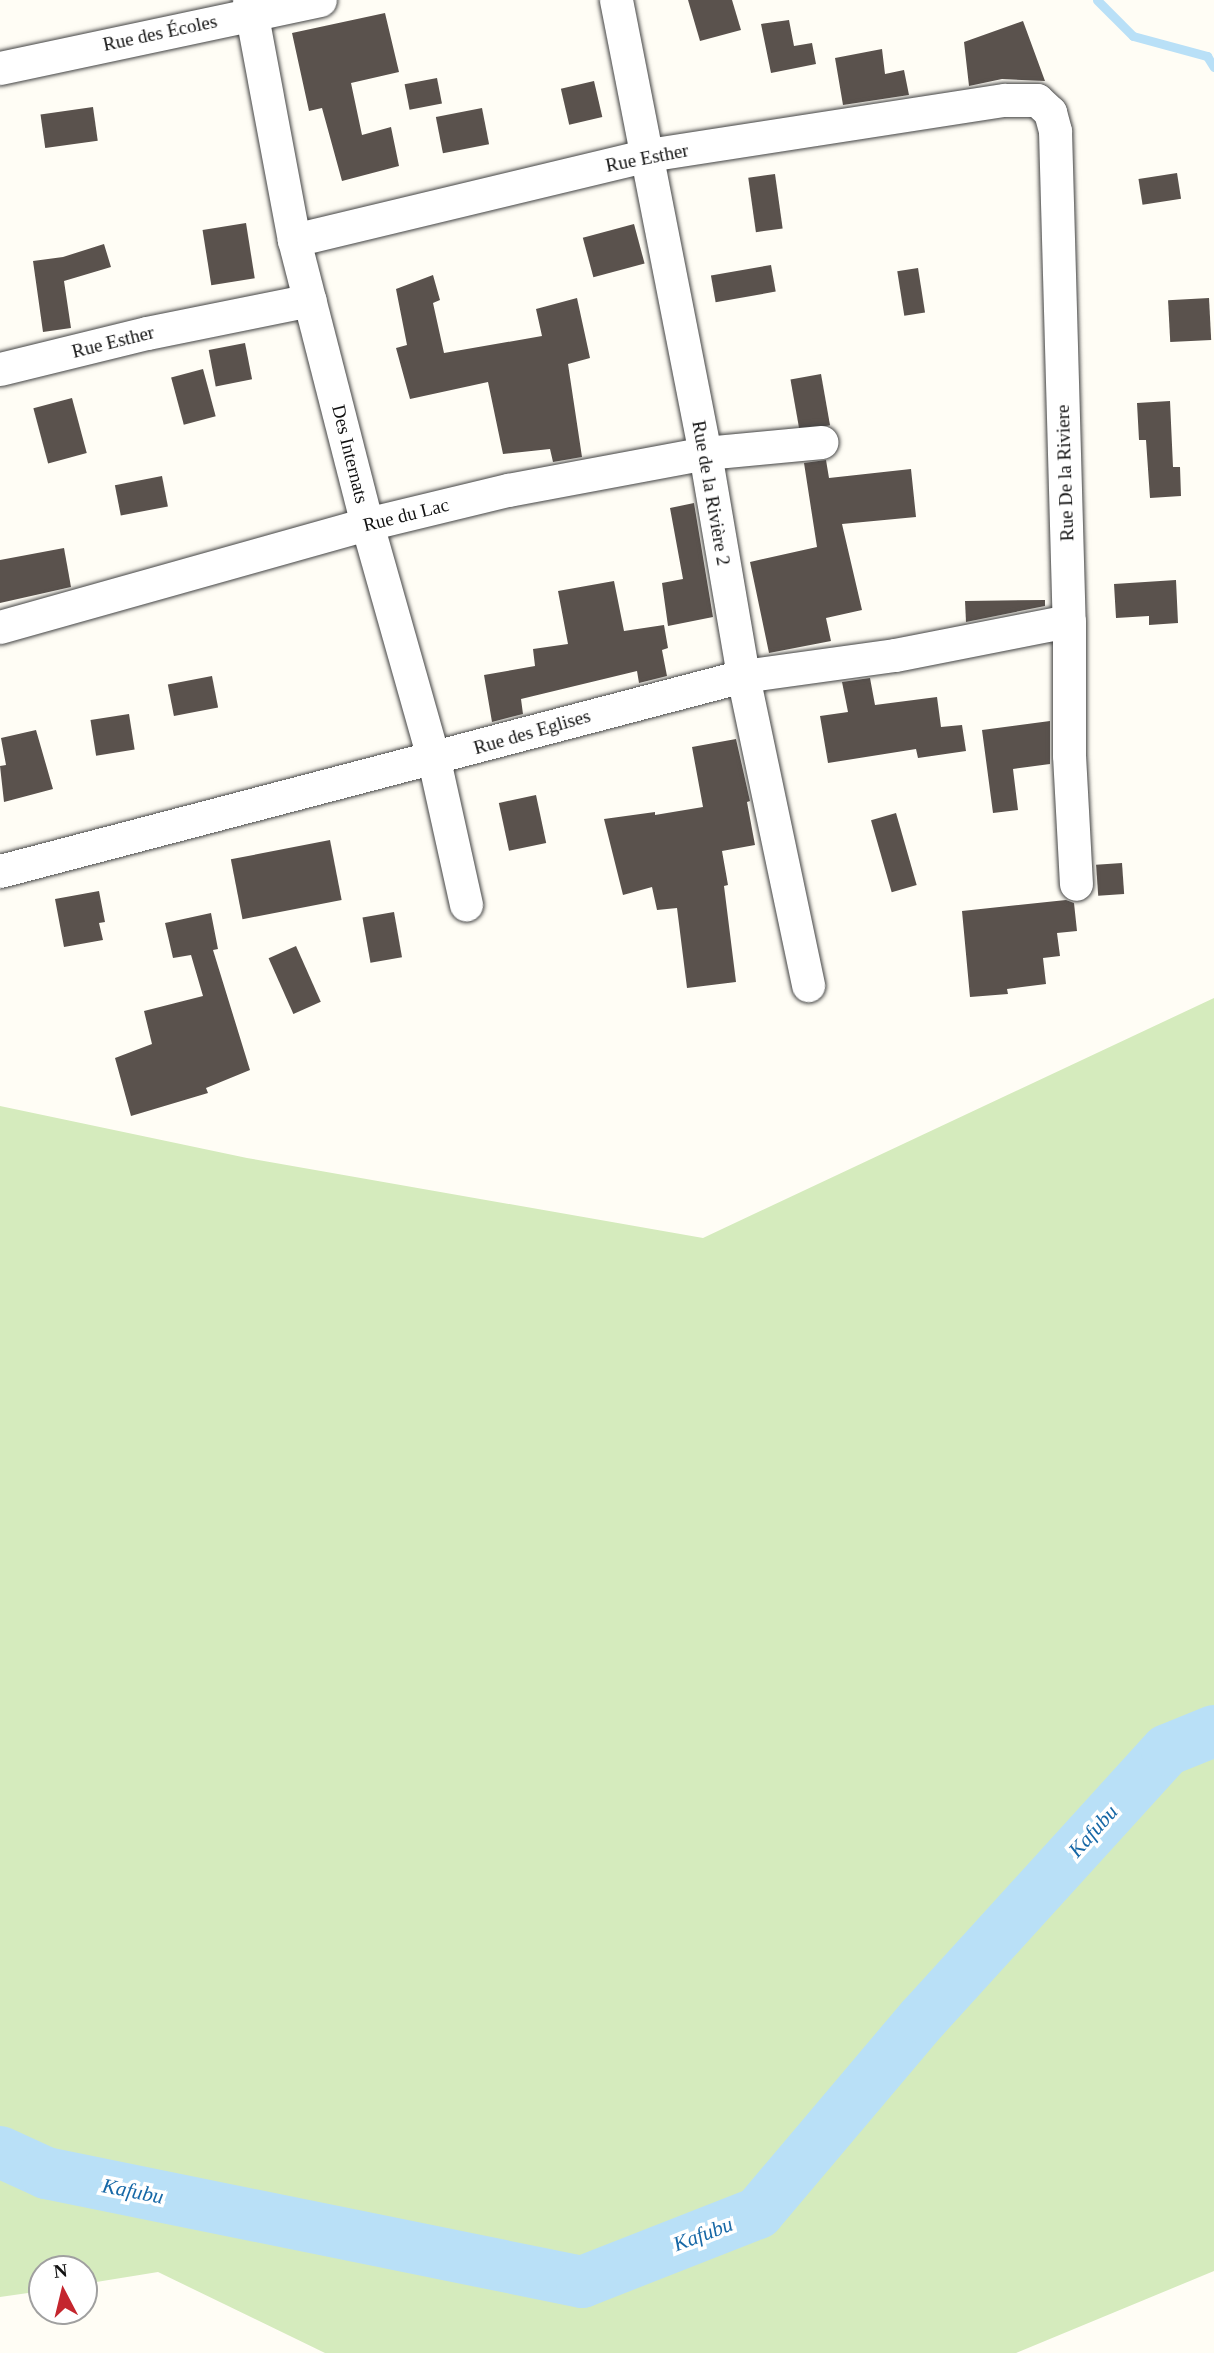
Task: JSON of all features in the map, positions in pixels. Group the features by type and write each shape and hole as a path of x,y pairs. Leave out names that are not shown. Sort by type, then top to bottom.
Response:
{"street":[{"name":"Rue des Écoles","path":"0,68 251,7 320,0"},
{"name":"Rue de la Rivière 2","path":"616,0 705,453 743,676 808,985"},
{"name":"Des Internats","path":"251,7 294,240 367,524 434,760 466,904"},
{"name":"Rue Esther","path":"294,240 648,155 1005,100"},
{"name":"Rue De la Riviere","path":"1005,100 1037,100 1049,112 1055,131 1069,621 1069,755 1076,884"},
{"name":"Rue Esther","path":"0,369 147,333 310,300"},
{"name":"Rue du Lac","path":"0,627 367,524 508,490 705,453 821,442"},
{"name":"Rue des Eglises","path":"0,872 97,844 434,760 743,676 895,655 1069,621"}],"green space":[{"path":"1214,998 1214,2271 1016,2353 325,2353 158,2272 98,2282 98,2255 28,2255 28,2293 0,2297 0,1106 247,1158 703,1238"}],"building":[{"path":"688,0 732,0 741,30 700,41"},
{"path":"385,13 399,72 351,83 362,135 391,127 399,166 342,181 322,108 309,111 292,33"},
{"path":"789,20 794,46 812,43 816,64 771,73 761,24"},
{"path":"1023,21 1045,81 1002,79 969,86 964,42"},
{"path":"882,49 885,74 904,70 909,95 843,105 835,58"},
{"path":"437,78 442,104 410,110 405,84"},
{"path":"594,81 602,117 569,125 561,89"},
{"path":"93,107 98,141 45,148 41,114"},
{"path":"482,108 489,144 443,153 436,117"},
{"path":"1177,173 1181,199 1143,205 1138,179"},
{"path":"775,174 783,228 756,232 748,178"},
{"path":"246,223 255,278 211,285 203,230"},
{"path":"634,224 645,264 593,277 583,238"},
{"path":"104,244 111,267 64,281 71,328 43,332 33,261 63,257"},
{"path":"771,265 776,292 716,302 711,276"},
{"path":"918,268 925,312 904,316 897,271"},
{"path":"433,275 440,300 433,303 444,353 542,336 536,309 577,298 590,358 568,364 582,457 553,462 550,449 503,454 488,382 410,399 396,348 407,345 396,289"},
{"path":"1209,298 1211,340 1170,342 1168,300"},
{"path":"245,343 252,379 216,386 209,350"},
{"path":"203,369 216,416 184,425 171,378"},
{"path":"821,374 830,425 800,431 790,379"},
{"path":"72,398 87,453 48,463 33,408"},
{"path":"1170,401 1173,467 1180,467 1181,496 1150,498 1146,440 1139,440 1137,403"},
{"path":"826,460 829,478 911,469 916,517 842,524 862,610 826,618 831,641 769,653 750,562 817,547 804,463"},
{"path":"162,476 168,506 121,516 115,485"},
{"path":"694,503 713,617 668,626 662,583 683,579 670,508"},
{"path":"64,548 71,587 0,603 0,560"},
{"path":"1176,580 1178,623 1149,625 1149,616 1116,618 1114,584"},
{"path":"614,581 624,631 664,625 668,648 662,650 667,676 639,683 637,671 521,699 523,714 492,722 484,675 535,666 533,649 568,644 558,591"},
{"path":"1045,600 1045,606 966,622 965,601"},
{"path":"212,676 218,707 174,716 168,685"},
{"path":"870,678 875,705 937,697 941,727 962,725 966,751 918,758 916,749 828,763 820,716 848,712 842,682"},
{"path":"129,714 135,750 96,756 90,720"},
{"path":"1050,721 1050,764 1013,769 1018,810 993,813 982,730"},
{"path":"36,730 53,789 4,802 0,766 6,765 1,738"},
{"path":"736,739 750,801 747,802 755,845 722,851 728,885 724,886 736,982 687,988 677,908 657,910 652,887 623,895 604,819 655,812 655,815 703,807 692,747"},
{"path":"536,795 546,843 509,851 499,803"},
{"path":"896,813 917,885 892,892 871,820"},
{"path":"330,840 342,900 242,919 231,859"},
{"path":"1122,863 1124,894 1098,896 1096,865"},
{"path":"99,891 105,922 99,923 103,940 64,947 55,899"},
{"path":"1066,900 1074,903 1077,931 1057,933 1060,956 1043,958 1046,984 1007,989 1008,994 970,997 962,911"},
{"path":"394,912 402,957 370,963 362,918"},
{"path":"211,913 218,949 213,950 250,1070 206,1088 208,1093 131,1116 115,1058 152,1044 144,1011 203,996 191,955 173,958 165,923"},
{"path":"296,946 321,1002 293,1014 269,958"}],"waterway":[{"path":"1097,0 1133,36 1207,56 1214,67"},
{"name":"Kafubu","path":"0,2152 46,2173 582,2282 758,2213 923,2018 1167,1750 1214,1731"}]}
